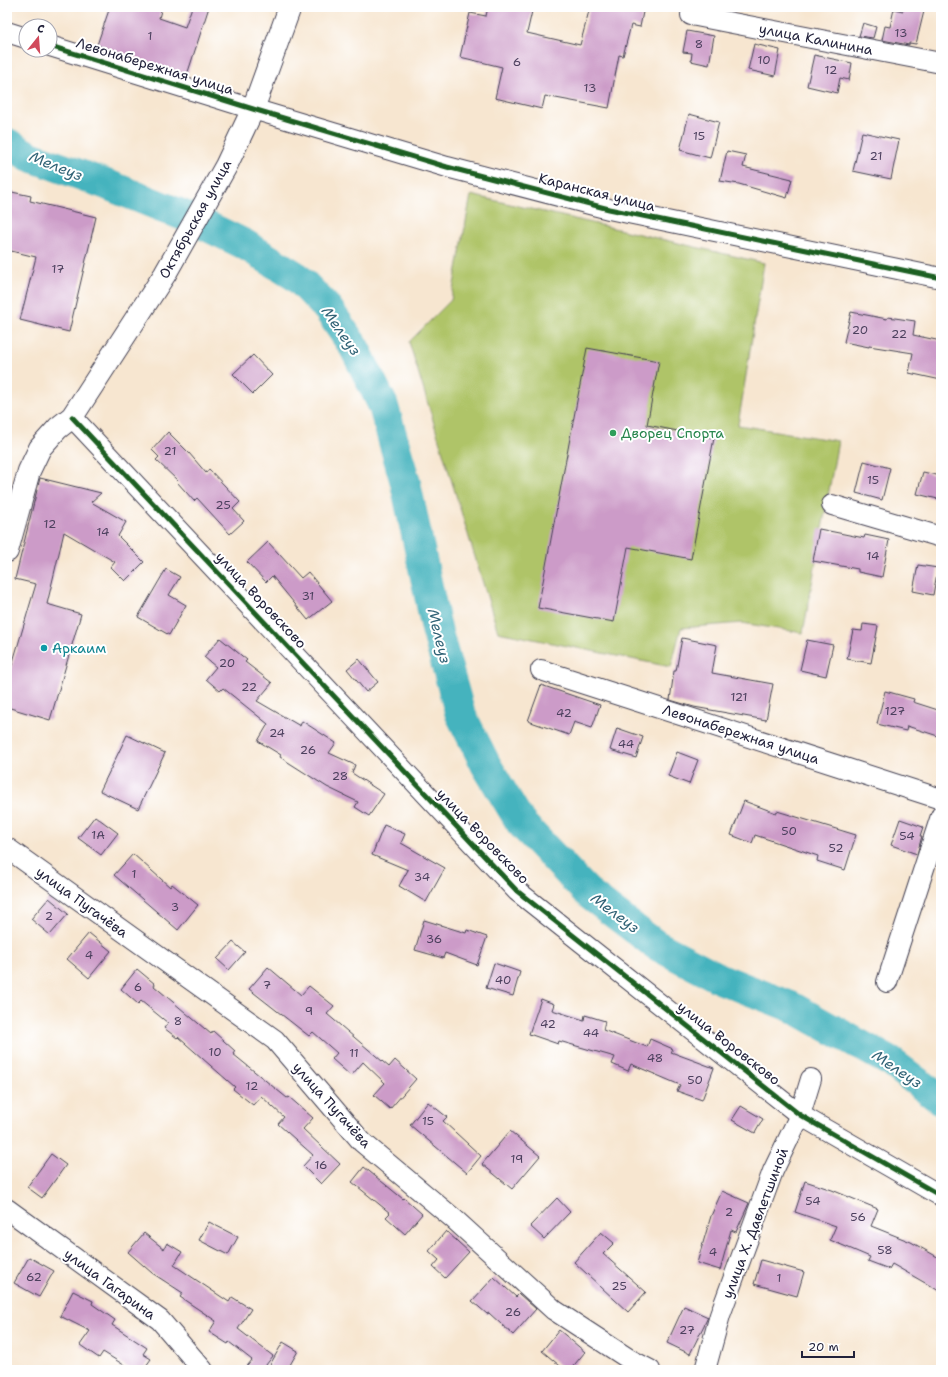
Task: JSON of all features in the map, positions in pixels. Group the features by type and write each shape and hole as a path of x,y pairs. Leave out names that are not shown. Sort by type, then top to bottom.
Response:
{"street":[{"name":"Октябрьская улица","path":"7,551 29,471 40,448 58,428 72,417 165,274 226,166 253,110 290,7"},
{"name":"улица Калинина","path":"691,15 941,63"},
{"path":"7,32 18,35"},
{"name":"Левонабережная улица","path":"58,49 253,110"},
{"name":"Каранская улица","path":"253,110 448,167 609,209 941,278"},
{"name":"улица Воровсково","path":"72,417 517,891 800,1115 941,1196"},
{"path":"832,505 941,537"},
{"name":"Левонабережная улица","path":"541,670 941,799"},
{"path":"887,982 941,816"},
{"name":"улица Пугачёва","path":"7,848 275,1040 362,1142 454,1219 554,1310 629,1359 650,1370"},
{"name":"улица Х. Давлетшиной","path":"705,1370 720,1315 773,1171 800,1115 811,1079"},
{"name":"улица Гагарина","path":"7,1209 160,1320 203,1370"}],"green space":[{"name":"Дворец Спорта","path":"471,195 764,263 738,425 838,441 803,633 742,623 681,628 671,667 498,632 409,342 451,300"}],"building":[{"path":"110,7 162,7 159,18 185,27 192,7 209,7 187,75 97,45"},
{"path":"488,7 533,7 527,33 580,45 590,7 644,7 640,27 631,25 623,56 619,55 609,108 545,96 542,109 495,98 502,67 460,57 470,13 486,16"},
{"path":"904,7 925,7 916,44 909,43 909,45 882,40 885,26 890,27 894,9 903,11"},
{"path":"863,23 876,27 873,38 859,36"},
{"path":"687,31 714,36 709,65 691,61 692,53 683,52"},
{"path":"754,44 780,50 775,76 748,70"},
{"path":"814,55 852,63 849,80 840,78 837,93 807,86"},
{"path":"689,114 719,122 710,158 680,150"},
{"path":"862,132 899,140 891,179 853,171"},
{"path":"727,151 746,155 743,167 792,179 787,198 739,184 720,181"},
{"path":"7,191 31,196 30,201 96,217 69,332 20,320 36,257 7,250"},
{"path":"851,312 887,319 888,317 915,321 913,335 941,341 941,380 909,373 913,353 844,342"},
{"path":"587,348 659,361 647,425 714,438 691,559 628,547 614,622 538,608"},
{"path":"253,355 272,375 253,394 233,374"},
{"path":"168,432 206,473 209,469 240,502 233,509 244,521 230,534 197,498 194,501 177,482 178,481 156,460 159,457 152,450"},
{"path":"864,461 890,468 882,500 856,493"},
{"path":"923,472 941,476 941,488 938,499 917,494"},
{"path":"40,478 101,493 91,502 126,522 118,536 144,562 125,581 111,567 115,562 64,532 47,604 81,614 50,720 7,707 7,682 36,584 15,579"},
{"path":"819,529 864,538 865,535 889,540 882,577 858,572 858,569 813,561"},
{"path":"268,542 301,578 308,572 332,601 308,620 272,576 266,582 247,562"},
{"path":"918,565 938,568 933,595 913,591"},
{"path":"166,569 180,577 169,595 186,605 169,635 138,617"},
{"path":"863,624 878,626 871,663 847,659 853,630 862,631"},
{"path":"220,638 247,660 245,662 272,683 257,701 300,726 302,721 336,743 329,753 355,765 352,773 384,794 369,816 355,807 358,802 327,787 258,741 268,724 223,688 220,691 206,679 216,667 204,657"},
{"path":"682,638 717,645 712,673 773,684 766,720 694,707 670,700 674,671 676,671"},
{"path":"807,640 833,645 826,676 800,670"},
{"path":"359,659 378,682 366,692 347,669"},
{"path":"541,685 600,705 592,728 574,722 569,735 528,721"},
{"path":"885,691 914,699 913,702 941,711 941,737 907,726 906,731 877,724"},
{"path":"617,728 643,737 636,758 610,750"},
{"path":"127,735 165,753 138,809 100,791"},
{"path":"677,752 698,760 689,784 668,776"},
{"path":"744,801 776,813 777,811 856,835 845,870 817,861 818,856 755,835 752,843 731,835"},
{"path":"95,816 118,833 101,855 78,838"},
{"path":"900,819 923,827 917,854 891,845"},
{"path":"384,825 405,834 401,843 445,868 426,902 399,886 408,870 372,855"},
{"path":"133,854 170,887 172,884 198,905 178,930 114,875"},
{"path":"49,898 68,914 50,935 31,919"},
{"path":"424,920 466,933 467,930 487,937 477,965 445,953 443,958 415,950"},
{"path":"89,933 111,951 89,978 67,959"},
{"path":"233,942 245,952 229,970 217,959"},
{"path":"494,963 520,972 513,996 486,988"},
{"path":"268,967 301,995 309,986 334,1006 327,1014 389,1067 395,1060 416,1079 390,1109 374,1095 385,1083 363,1062 351,1076 332,1059 337,1053 313,1032 309,1036 249,989"},
{"path":"137,969 155,984 154,986 211,1034 213,1031 235,1051 233,1054 287,1098 289,1097 313,1118 303,1129 340,1164 321,1184 303,1166 313,1155 278,1124 284,1117 261,1096 253,1105 233,1089 235,1087 178,1037 177,1038 164,1028 168,1023 141,1001 138,1004 121,989"},
{"path":"541,999 554,1004 552,1010 584,1020 585,1015 605,1021 603,1030 647,1047 650,1039 673,1049 671,1052 714,1068 702,1100 677,1091 680,1085 631,1064 628,1071 612,1064 615,1057 559,1041 558,1044 529,1034"},
{"path":"428,1102 447,1117 443,1121 481,1156 467,1173 410,1125"},
{"path":"741,1106 763,1119 755,1133 732,1120"},
{"path":"510,1131 540,1156 512,1189 482,1164"},
{"path":"51,1154 66,1165 42,1198 27,1187"},
{"path":"364,1167 422,1214 405,1234 386,1217 390,1213 352,1182"},
{"path":"805,1181 832,1190 878,1209 871,1226 911,1242 941,1259 941,1292 892,1264 889,1269 868,1261 870,1257 830,1240 836,1226 795,1212"},
{"path":"722,1191 749,1203 736,1232 731,1230 720,1270 697,1263 711,1216"},
{"path":"557,1198 570,1212 544,1239 530,1226"},
{"path":"209,1222 238,1237 228,1255 199,1240"},
{"path":"446,1231 469,1252 445,1278 433,1267 439,1260 429,1251"},
{"path":"601,1232 614,1243 603,1254 646,1292 628,1312 574,1262"},
{"path":"144,1233 164,1249 167,1243 182,1252 174,1265 229,1302 232,1297 251,1309 238,1329 273,1356 262,1370 244,1370 252,1360 229,1342 228,1344 209,1332 216,1321 180,1297 183,1293 152,1273 128,1252"},
{"path":"29,1257 54,1271 39,1297 14,1283"},
{"path":"761,1260 804,1272 797,1296 754,1284"},
{"path":"494,1277 516,1297 519,1294 536,1309 513,1335 489,1313 487,1314 472,1301"},
{"path":"73,1291 93,1301 92,1304 115,1320 112,1325 147,1348 143,1354 151,1359 143,1370 132,1370 103,1352 99,1358 80,1345 90,1331 60,1316"},
{"path":"684,1306 708,1317 690,1354 667,1343"},
{"path":"559,1330 585,1352 570,1370 565,1370 542,1351"},
{"path":"283,1342 298,1351 287,1370 267,1370"}],"waterway":[{"name":"Мелеуз","path":"7,143 29,156 108,185 190,218 244,244 297,277 328,309 354,347 383,405 405,481 437,631 460,713 486,765 521,823 590,895 656,945 721,979 792,1007 891,1062 941,1100"}],"cycle path":[{"path":"58,48 447,167 609,209 941,278"},
{"path":"72,417 517,891 800,1115 941,1196"}],"place":[{"name":"Дворец Спорта","path":"613,433"},
{"name":"Аркаим","path":"44,648"}]}
